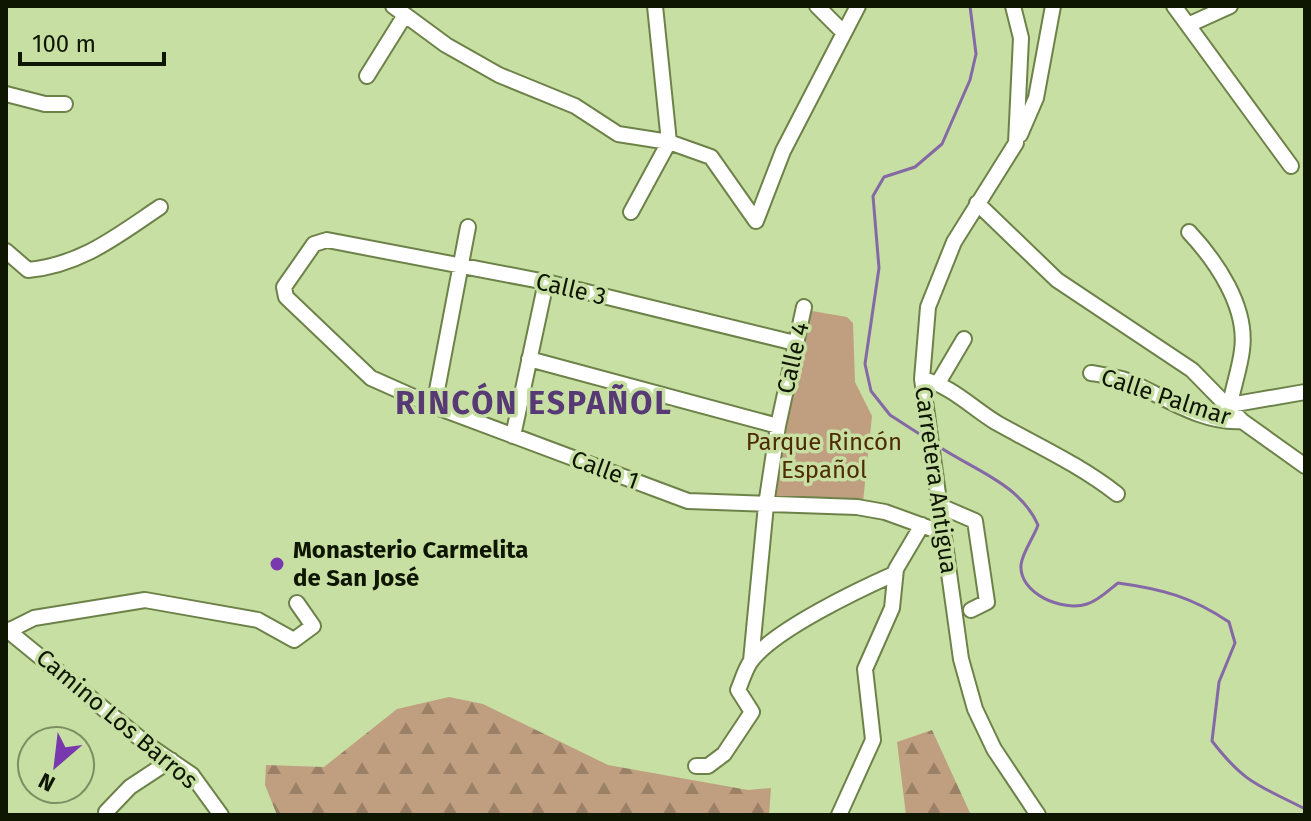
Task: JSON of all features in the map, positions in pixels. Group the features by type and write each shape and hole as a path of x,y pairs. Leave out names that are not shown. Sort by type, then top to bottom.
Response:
{"street":[{"path":"631,212 669,142 655,6"},
{"path":"817,6 844,33"},
{"path":"367,76 399,11 446,45 499,75 575,106 618,134 669,142 711,157 756,221 783,151 858,6"},
{"path":"1013,6 1021,38 1016,143"},
{"name":"Carretera Antigua","path":"1038,815 994,749 975,709 961,659 922,379 928,307 954,242 1016,143 1036,98 1053,6"},
{"path":"1174,6 1291,166"},
{"path":"1188,25 1230,6"},
{"path":"6,94 45,104 65,104"},
{"path":"977,203 1057,280 1192,370 1230,405 1242,421 1305,466"},
{"path":"6,251 28,270 55,267 93,253 160,207"},
{"path":"434,406 468,227"},
{"path":"1189,232 1216,266 1242,320 1243,349 1230,405"},
{"name":"Calle 3","path":"301,311 286,297 284,287 314,244 327,240 546,282 795,343"},
{"path":"513,436 546,282"},
{"name":"Calle 4","path":"696,766 708,766 724,754 752,712 738,690 751,661 766,505 778,426 804,307"},
{"name":"Calle 1","path":"301,311 371,378 434,406 688,501 857,507 943,533"},
{"path":"938,383 964,339"},
{"path":"529,359 778,426"},
{"name":"Calle Palmar","path":"1091,373 1127,381 1171,404 1230,422 1242,421"},
{"path":"922,379 938,383 995,422 1087,471 1117,494"},
{"path":"1230,405 1305,392"},
{"path":"938,505 975,521 987,602 971,610"},
{"path":"839,815 873,740 865,669 892,608 894,574 922,525"},
{"path":"751,661 778,638 844,598 894,574"},
{"path":"8,630 34,618 145,600 258,620 294,640 313,626 297,603"},
{"name":"Camino Los Barros","path":"8,630 192,775 221,815"},
{"path":"106,812 130,787 171,760"}],"green space":[{"name":"Parque Rincón Español","path":"812,311 847,317 853,323 855,382 872,416 863,502 777,499 773,493 783,429"},
{"path":"449,697 483,704 608,765 748,790 771,788 769,815 277,815 265,785 266,765 324,767 397,709"},
{"path":"932,730 971,815 906,815 897,742"}],"waterway":[{"path":"921,435 890,415 871,391 865,364 879,268 873,196 884,177 915,167 942,144 970,80 976,54 970,6"},
{"path":"938,446 1008,488 1030,511 1038,525 1022,560 1022,575 1027,584 1044,598 1066,605 1087,604 1118,583 1176,595 1229,622 1235,643 1219,682 1212,741 1244,776 1305,809"}],"place":[{"name":"Monasterio Carmelita de San José","path":"277,564"}],"district":[{"name":"RINCÓN ESPAÑOL","path":"534,403"}]}
